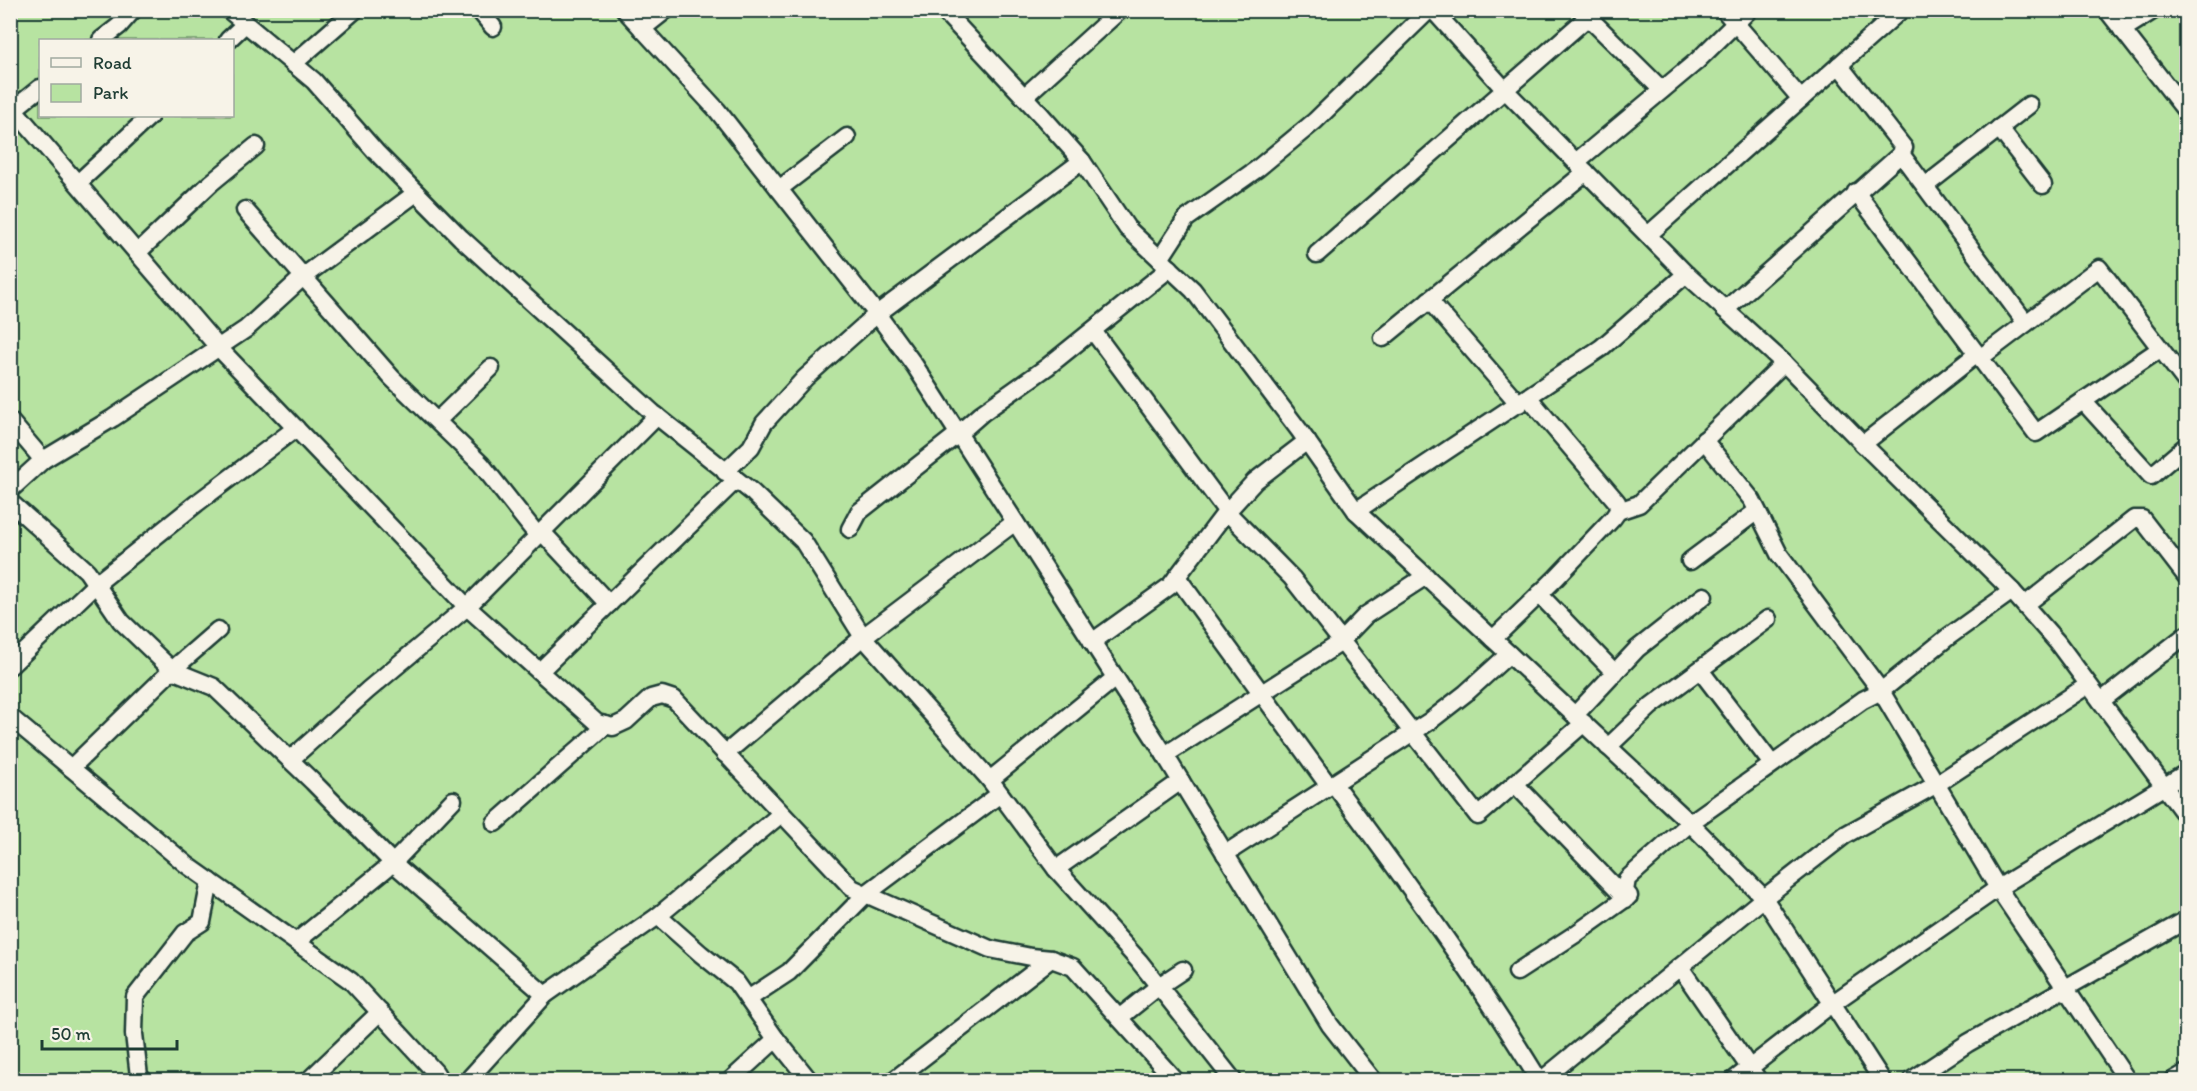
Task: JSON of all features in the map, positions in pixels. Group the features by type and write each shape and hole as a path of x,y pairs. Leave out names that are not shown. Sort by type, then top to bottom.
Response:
{"street":[{"path":"102,39 134,10"},
{"path":"229,10 314,81 376,152 461,238 657,416 752,492 803,541 863,637 990,780 1056,869 1139,960 1233,1080"},
{"path":"293,64 355,10"},
{"path":"479,10 493,27"},
{"path":"625,10 717,110 915,366 1181,780 1330,1025 1373,1080"},
{"path":"642,29 666,10"},
{"path":"1024,97 1120,10"},
{"path":"850,529 859,513 982,413 1093,331 1165,264 1186,219 1257,169 1315,121 1431,10 1506,91 1648,236 1686,274 1784,363 2012,591 2057,642 2187,816"},
{"path":"1724,10 1802,99"},
{"path":"1383,338 1430,300 1581,167 1749,10"},
{"path":"1648,236 1901,10"},
{"path":"2107,10 2187,111"},
{"path":"2122,30 2154,10"},
{"path":"950,13 1082,161 1127,228 1193,290 1307,441 1356,512 1690,823 1764,898 1882,1080"},
{"path":"1317,254 1506,91 1589,13 1662,90"},
{"path":"229,39 245,24"},
{"path":"1725,310 1901,154 1904,147 1839,65"},
{"path":"39,89 12,107 218,347 467,608 597,723 613,728 626,721 651,698 662,695 674,699 852,888 990,949 1051,959 1073,967 1175,1080"},
{"path":"1925,186 2029,105"},
{"path":"78,183 149,117"},
{"path":"2000,128 2043,185"},
{"path":"779,189 847,137"},
{"path":"137,252 211,183 256,146"},
{"path":"1901,154 2026,323"},
{"path":"540,671 609,604 731,476 752,447 764,423 805,378 876,314 1082,161"},
{"path":"1856,192 2036,433 2160,349"},
{"path":"10,490 43,460 113,418 246,329 304,276 417,193"},
{"path":"245,210 392,378 481,464 540,534 609,604"},
{"path":"1863,444 2099,268 2187,382"},
{"path":"1356,512 1601,348 1686,274"},
{"path":"1430,300 1617,502 1618,511"},
{"path":"1093,331 1227,512 1292,578 1342,639 1478,816 1515,784 1579,719 1637,649 1704,596"},
{"path":"1493,639 1618,511 1639,504 1784,363"},
{"path":"437,421 491,368"},
{"path":"2083,401 2151,476 2187,446"},
{"path":"290,760 368,690 467,608 657,416"},
{"path":"10,421 43,460"},
{"path":"10,666 96,584 296,428"},
{"path":"1704,440 1752,500 1779,554 1881,691 1998,888 2127,1080"},
{"path":"1092,642 1170,586 1227,512 1255,481 1307,441"},
{"path":"10,502 87,571 121,621 172,670 214,687 393,863 545,995"},
{"path":"1690,561 1757,511"},
{"path":"2025,605 2134,519 2142,519 2187,576"},
{"path":"725,754 863,637 1015,522"},
{"path":"1165,755 1337,645 1366,615 1426,576"},
{"path":"1177,577 1262,694 1425,908 1540,1080 1764,898 1845,836 1936,784 2088,684"},
{"path":"1517,972 1626,899 1629,896 1625,891 1628,879 1690,823 1863,700 1881,691 1948,637 2012,591"},
{"path":"1539,594 1615,673"},
{"path":"1608,747 1651,706 1768,620"},
{"path":"70,768 172,670 218,630"},
{"path":"2101,701 2187,635"},
{"path":"1225,854 1413,731 1466,693 1509,654"},
{"path":"1700,670 1772,764"},
{"path":"990,780 1115,678"},
{"path":"10,717 187,865 351,981 441,1080"},
{"path":"495,824 606,725"},
{"path":"1734,1080 1753,1075 1833,1003 1998,888 2187,773"},
{"path":"1056,869 1181,780"},
{"path":"1515,784 1626,899"},
{"path":"748,999 789,972 866,894 1000,794"},
{"path":"296,942 393,863 453,800"},
{"path":"468,1080 545,995 658,916 781,814"},
{"path":"143,1080 139,1076 134,1034 135,997 184,933 202,922 210,881"},
{"path":"658,916 736,981 776,1039 809,1080"},
{"path":"1912,1080 1968,1043 2187,920"},
{"path":"894,1080 1051,959"},
{"path":"1680,967 1753,1075"},
{"path":"1119,1018 1183,970"},
{"path":"309,1080 380,1012"},
{"path":"731,1080 776,1039"},
{"path":"2174,1080 2187,1073"}],"green space":[{"path":"11,11 2186,11 2186,1080 11,1080"}]}
